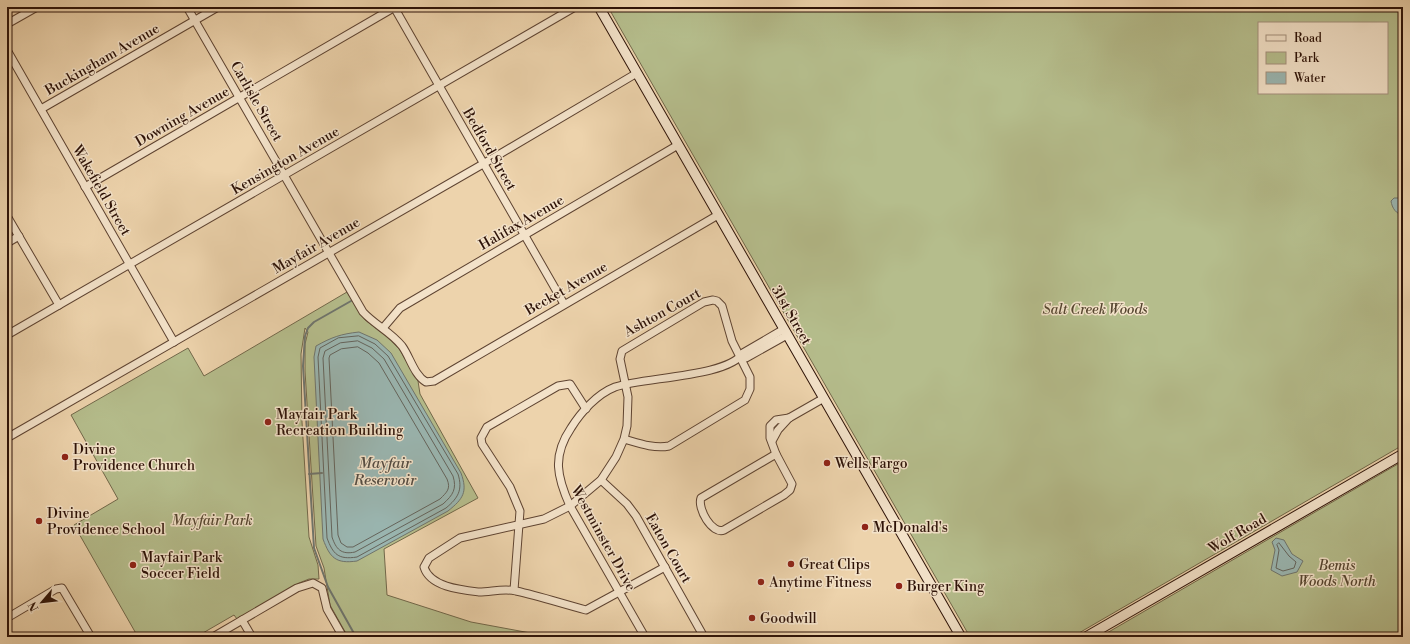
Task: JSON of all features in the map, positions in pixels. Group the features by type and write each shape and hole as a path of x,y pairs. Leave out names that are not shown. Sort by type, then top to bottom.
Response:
{"main road":[{"name":"31st Street","path":"598,7 961,637"},
{"name":"Wolf Road","path":"1086,637 1403,454"}],"street":[{"path":"7,24 37,7"},
{"name":"Carlisle Street","path":"187,7 363,312 372,322 383,328 403,348 420,377 426,382"},
{"name":"Buckingham Avenue","path":"41,109 218,7"},
{"name":"Bedford Street","path":"394,7 564,304"},
{"name":"Downing Avenue","path":"85,187 394,7"},
{"name":"Kensington Avenue","path":"7,335 575,7"},
{"name":"Wakefield Street","path":"7,50 174,342"},
{"name":"Mayfair Avenue","path":"7,438 483,164 637,73"},
{"name":"Halifax Avenue","path":"383,328 400,308 678,145"},
{"name":"Becket Avenue","path":"426,382 434,380 718,215"},
{"path":"7,216 59,305"},
{"path":"7,243 19,236"},
{"name":"Ashton Court","path":"514,590 479,592 451,586 431,579 426,574 424,567 429,558 460,538 544,519 570,506 601,480 616,457 624,439 628,408 626,384 620,359 622,351 709,300 717,301 722,306 732,341 740,358"},
{"name":"Westminster Drive","path":"645,637 570,506 560,484 557,464 560,448 566,434 586,409 603,394 614,388 626,384 703,372 724,366 740,358 743,353 786,332"},
{"path":"624,439 646,445 669,446 742,404 750,389 750,377 740,358"},
{"path":"586,409 570,384 558,386 486,427 483,433 482,444 510,487 520,511 514,590 586,610 665,567"},
{"path":"776,454 701,498 700,507 713,529 718,531 724,530 790,490 792,484 776,454 769,431 771,424 776,420 789,418 824,398"},
{"name":"Eaton Court","path":"601,480 627,504 665,567 704,637"},
{"path":"213,637 302,586 313,583 322,588 327,609 343,637"},
{"path":"7,618 56,589 62,588 91,637"},
{"path":"242,620 252,637"}],"green space":[{"name":"Salt Creek Woods","path":"608,7 1403,7 1403,445 1072,637 970,637"},
{"name":"Mayfair Park","path":"347,292 365,320 388,337 400,350 418,381 420,394 478,498 384,549 387,595 471,622 552,637 348,637 330,605 324,568 316,546 305,371 305,344 308,332 305,328 301,354 302,422 309,537 318,565 319,579 309,579 299,583 237,619 234,615 196,637 138,637 74,525 118,499 71,415 188,348 204,376"},
{"name":"Bemis Woods North","path":"1403,461 1403,637 1100,637"}],"water":[{"path":"1394,198 1403,198 1403,215 1396,212 1393,208 1391,201"},
{"name":"Mayfair Reservoir","path":"359,332 377,340 391,353 461,473 464,490 461,499 448,511 357,561 344,562 331,555 323,539 314,357 316,346 337,336"},
{"path":"1276,538 1284,540 1292,554 1303,561 1297,572 1282,576 1271,570 1275,550 1272,542"}],"waterway":[{"path":"351,301 314,322 308,328 305,336 303,366 314,548 328,587 356,637"},
{"path":"309,474 322,473"}],"place":[{"name":"Mayfair Park Recreation Building","path":"268,422"},
{"name":"Divine Providence Church","path":"65,457"},
{"name":"Wells Fargo","path":"827,463"},
{"name":"Divine Providence School","path":"39,521"},
{"name":"McDonald's","path":"865,527"},
{"name":"Great Clips","path":"791,564"},
{"name":"Mayfair Park Soccer Field","path":"133,565"},
{"name":"Anytime Fitness","path":"761,582"},
{"name":"Burger King","path":"899,586"},
{"name":"Goodwill","path":"752,618"}]}
